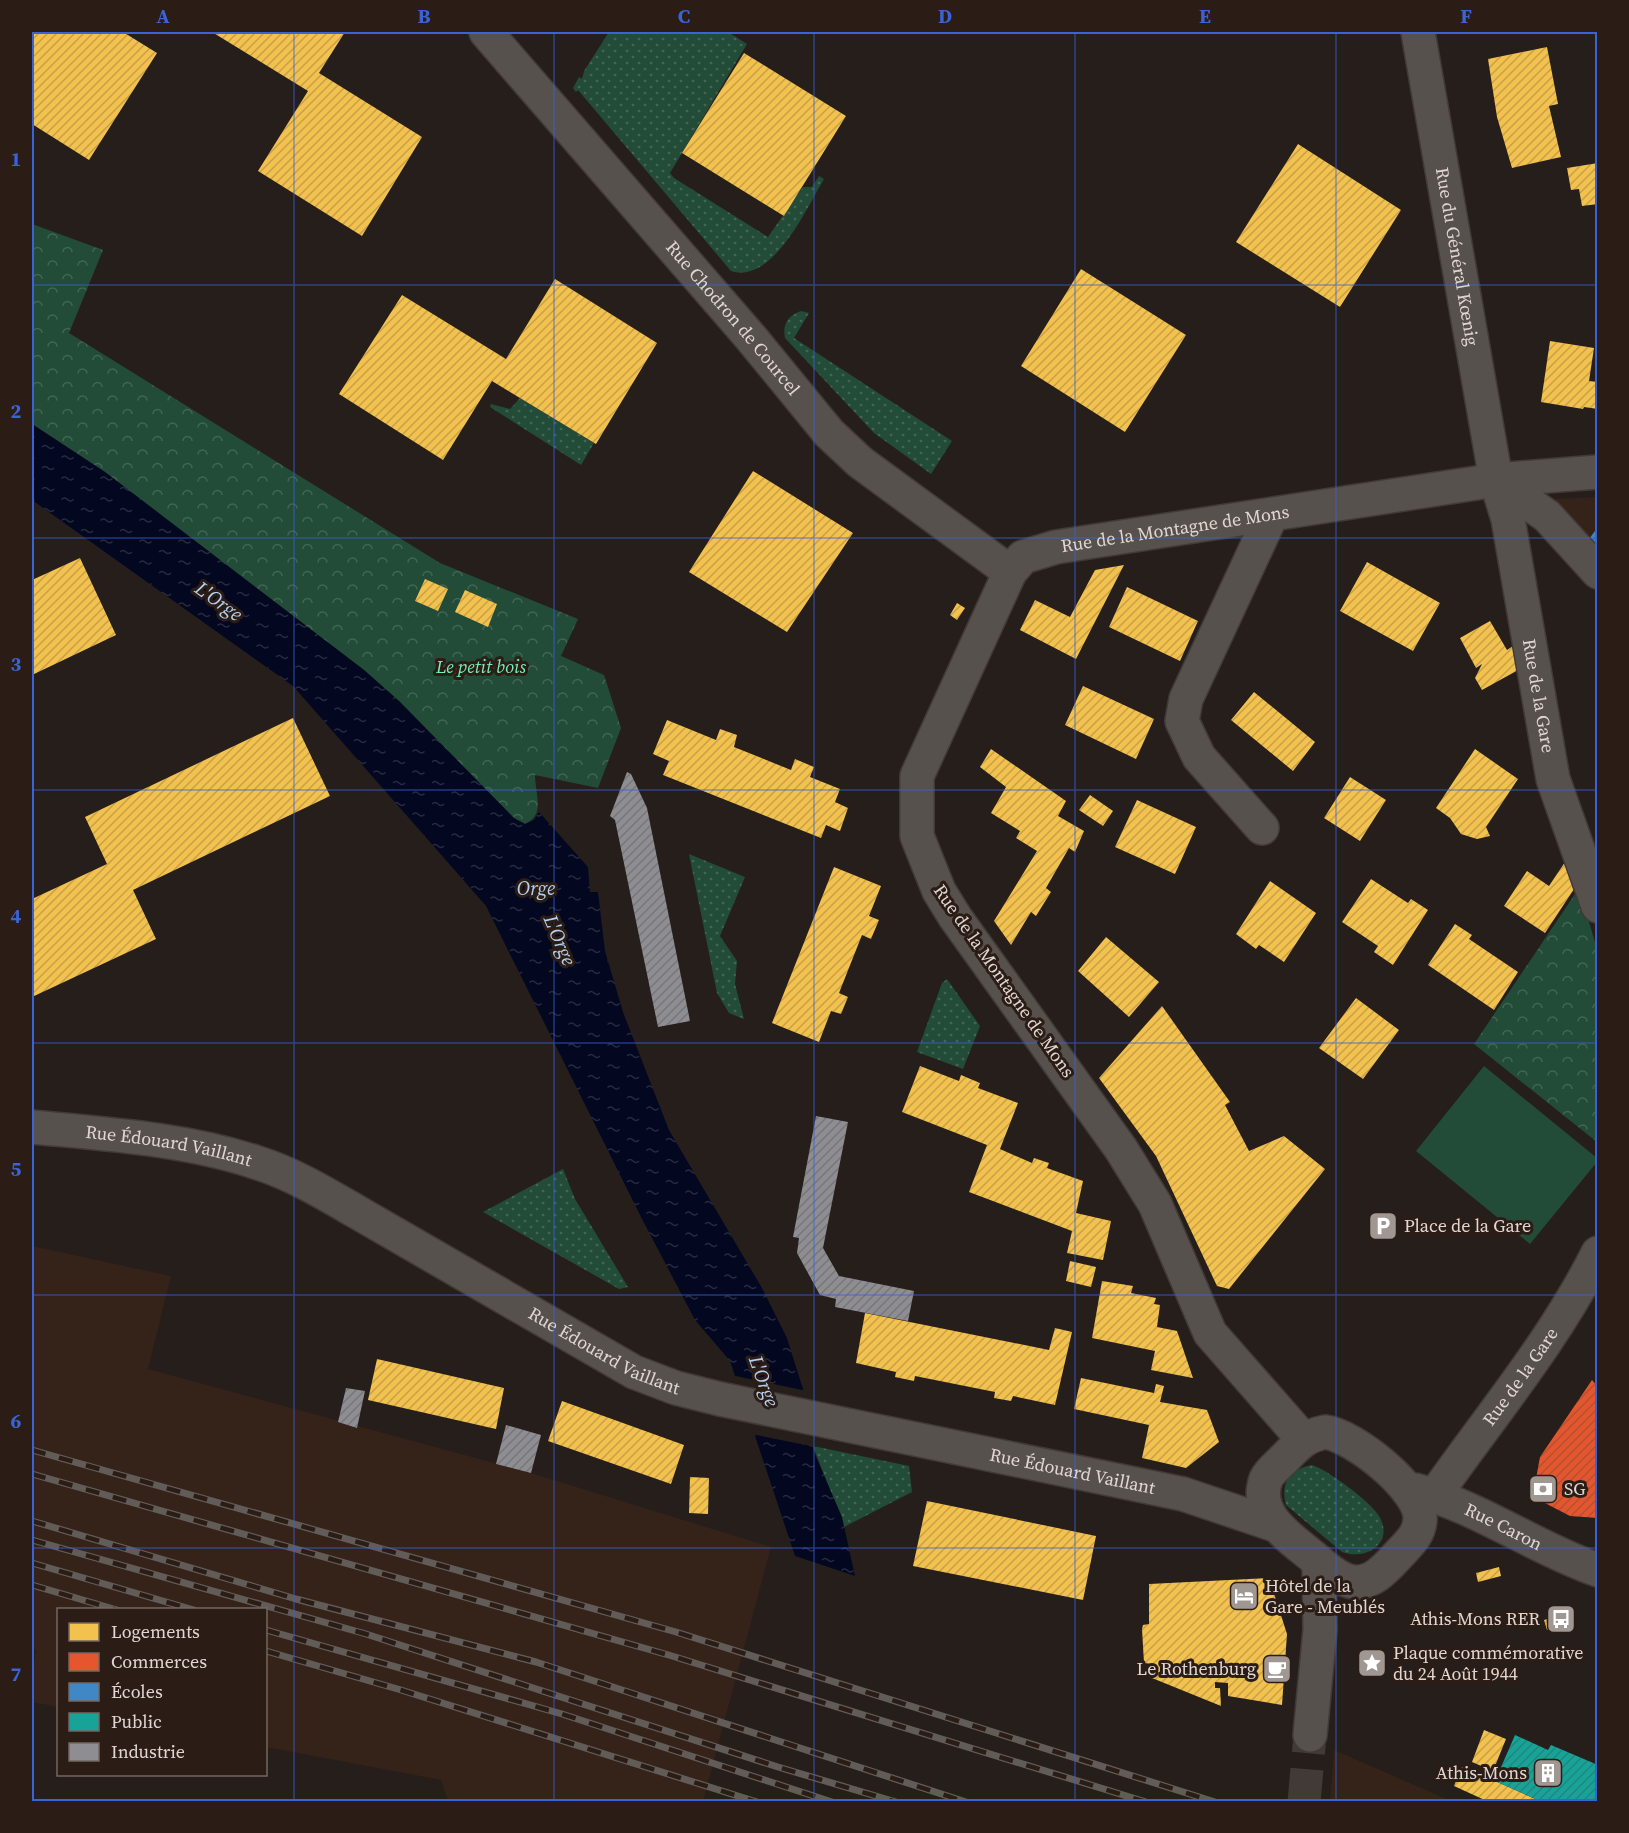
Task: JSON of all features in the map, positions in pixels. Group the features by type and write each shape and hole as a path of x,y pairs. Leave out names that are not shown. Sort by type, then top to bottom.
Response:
{"street":[{"name":"Rue Chodron de Courcel","path":"486,32 752,339 829,433 860,462 1010,572"},
{"name":"Rue du Général Kœnig","path":"1418,32 1496,480"},
{"name":"Rue de la Montagne de Mons","path":"1303,1439 1247,1379 1210,1333 1155,1203 1121,1149 955,917 939,891 917,836 917,776 1010,572 1023,557 1040,550 1496,480 1598,472"},
{"path":"1496,480 1547,516 1598,572"},
{"name":"Rue de la Gare","path":"1496,480 1508,519 1553,779 1598,906"},
{"path":"1262,828 1199,757 1182,721 1186,699 1271,516"},
{"name":"Rue Édouard Vaillant","path":"32,1127 155,1139 258,1163 339,1202 634,1372 720,1399 1207,1501 1275,1525"},
{"name":"Rue de la Gare","path":"1421,1491 1551,1336 1576,1296 1598,1253"},
{"path":"1207,1501 1266,1478 1303,1439 1325,1432 1336,1433 1421,1491 1419,1505 1421,1520 1417,1534 1372,1579 1353,1582 1319,1562 1275,1525 1266,1507 1264,1493 1266,1478"},
{"name":"Rue Caron","path":"1421,1491 1546,1550 1598,1570"},
{"path":"1310,1735 1320,1630 1319,1562"},
{"path":"1320,1630 1353,1582"}],"shaded area":[{"path":"1597,497 1597,561 1551,499"},
{"path":"32,1246 171,1276 148,1369 531,1473 771,1547 703,1801 448,1801 441,1780 267,1747 267,1608 57,1608 57,1707 32,1702 32,1677 36,1650 32,1649"},
{"path":"1334,1750 1449,1800 1452,1801 1330,1801"}],"green space":[{"path":"609,32 728,32 747,44 670,173 674,178 768,237 803,187 812,187 819,176 824,179 798,225 774,256 761,266 746,272 731,271 578,90 576,92 573,88 579,77 582,79 584,71"},
{"name":"Le petit bois","path":"32,224 103,250 69,333 440,563 578,619 561,656 604,675 621,728 598,788 535,775 538,803 535,815 525,824 514,818 399,701 364,670 105,472 32,424"},
{"path":"801,311 809,313 794,338 952,441 931,474 874,433 785,338 787,321"},
{"path":"520,398 594,443 581,465 490,407 491,404 510,409"},
{"path":"689,854 745,877 720,936 737,961 735,984 744,1019 729,1013 717,993"},
{"path":"1579,888 1597,949 1597,1142 1474,1044"},
{"path":"947,979 980,1026 963,1069 917,1052 942,983"},
{"path":"1484,1066 1597,1158 1597,1162 1530,1244 1416,1151"},
{"path":"563,1169 575,1199 628,1287 619,1289 483,1212"},
{"path":"813,1446 909,1466 912,1492 844,1527"},
{"path":"1312,1465 1359,1495 1379,1516 1383,1534 1376,1548 1360,1554 1342,1552 1286,1505 1284,1490 1289,1478 1298,1470"}],"water":[{"name":"Orge","path":"32,424 105,472 364,670 399,701 514,818 525,824 534,820 539,812 588,867 590,892 598,892 605,951 623,1012 669,1130 762,1288 787,1338 803,1389 814,1452 842,1517 855,1576 795,1556 730,1361 695,1320 486,906 293,686 32,500"}],"pier":[{"path":"731,1375 807,1391 816,1447 751,1434"}],"building: Logements":[{"path":"32,32 123,32 157,53 89,160 32,124"},
{"path":"212,32 345,32 319,73 422,137 362,236 258,171 308,91"},
{"path":"1547,47 1558,104 1549,106 1561,157 1512,168 1497,117 1488,59"},
{"path":"744,53 846,116 784,216 682,153"},
{"path":"1298,144 1401,210 1340,307 1236,242"},
{"path":"1598,163 1598,204 1582,206 1579,189 1571,190 1567,168"},
{"path":"1081,269 1186,335 1125,432 1021,366"},
{"path":"555,279 657,343 596,444 492,381 443,460 339,394 402,295 506,359"},
{"path":"1550,341 1594,348 1589,381 1598,382 1598,409 1584,407 1583,409 1541,402"},
{"path":"753,471 853,533 787,632 689,572"},
{"path":"80,558 116,635 32,675 32,580"},
{"path":"1367,562 1440,603 1413,651 1340,611"},
{"path":"1124,565 1076,659 1020,630 1035,600 1070,617 1095,570"},
{"path":"425,579 448,589 438,611 415,601"},
{"path":"1127,587 1198,621 1180,661 1109,627"},
{"path":"465,590 497,604 488,627 455,612"},
{"path":"957,603 965,608 957,620 950,615"},
{"path":"1490,621 1507,650 1516,644 1520,669 1482,690 1475,678 1482,664 1476,668 1460,638"},
{"path":"1083,686 1154,719 1136,759 1065,725"},
{"path":"1254,692 1315,742 1293,771 1231,720"},
{"path":"293,718 330,796 133,890 156,939 32,997 32,899 107,864 85,817"},
{"path":"667,720 716,740 720,729 737,735 734,747 791,770 795,759 814,767 810,777 840,789 835,802 848,808 840,831 826,825 821,838 663,775 669,761 653,754"},
{"path":"991,749 1066,801 1058,816 1084,831 1075,852 1069,848 1046,888 1051,892 1036,916 1031,912 1011,945 994,921 1037,851 1016,838 1020,831 991,813 1006,787 980,767"},
{"path":"1475,749 1518,779 1486,827 1490,836 1477,839 1461,834 1450,818 1436,808"},
{"path":"1350,777 1386,800 1360,841 1324,818"},
{"path":"1090,795 1113,811 1103,826 1079,810"},
{"path":"1137,800 1196,827 1175,874 1115,847"},
{"path":"1569,856 1578,883 1545,933 1504,906 1527,871 1549,886"},
{"path":"834,867 881,886 869,916 879,920 871,939 862,935 839,993 848,997 841,1014 831,1011 819,1042 772,1023"},
{"path":"1371,879 1408,903 1411,899 1428,910 1393,965 1374,952 1378,946 1342,922"},
{"path":"1270,881 1316,913 1284,962 1259,945 1256,949 1236,934"},
{"path":"1455,924 1472,935 1469,939 1518,972 1494,1010 1428,965"},
{"path":"1106,937 1159,982 1129,1017 1078,971"},
{"path":"1356,998 1399,1030 1363,1079 1319,1048"},
{"path":"1162,1006 1230,1102 1225,1105 1249,1151 1284,1136 1325,1169 1229,1289 1217,1286 1156,1156 1099,1078"},
{"path":"920,1066 959,1081 961,1075 980,1083 978,1088 1018,1103 1000,1149 1032,1163 1034,1158 1049,1163 1047,1168 1083,1181 1076,1213 1111,1221 1103,1260 1067,1253 1072,1231 969,1192 987,1145 902,1112"},
{"path":"1070,1261 1096,1267 1091,1287 1066,1281"},
{"path":"1102,1281 1133,1286 1131,1293 1156,1298 1154,1304 1160,1305 1157,1327 1177,1331 1193,1378 1151,1370 1155,1351 1092,1338"},
{"path":"865,1313 1049,1350 1055,1328 1072,1332 1055,1405 1013,1396 1011,1401 994,1398 995,1392 915,1376 914,1381 895,1377 896,1372 856,1363"},
{"path":"377,1359 504,1388 496,1429 368,1400"},
{"path":"1081,1378 1154,1393 1156,1384 1164,1386 1160,1402 1207,1410 1219,1442 1186,1468 1142,1458 1149,1425 1074,1409"},
{"path":"562,1401 684,1445 671,1484 548,1441"},
{"path":"690,1477 709,1478 708,1514 689,1513"},
{"path":"927,1501 1096,1536 1083,1600 913,1566"},
{"path":"1499,1567 1501,1576 1478,1582 1476,1573"},
{"path":"1269,1578 1287,1634 1282,1705 1228,1696 1228,1683 1215,1682 1215,1688 1220,1688 1221,1706 1152,1678 1153,1664 1144,1663 1142,1629 1143,1625 1149,1624 1149,1584"},
{"path":"1565,1614 1568,1623 1547,1630 1544,1620"},
{"path":"1484,1730 1506,1739 1493,1771 1472,1762"},
{"path":"1462,1767 1542,1802 1489,1802 1454,1786"}],"building: Commerces":[{"path":"1592,1380 1598,1387 1598,1518 1570,1516 1543,1502 1535,1484 1540,1457"}],"building: Écoles":[{"path":"1598,527 1598,563 1583,547"}],"building: Public":[{"name":"Athis-Mons","path":"1515,1735 1548,1750 1551,1745 1598,1765 1598,1802 1542,1802 1495,1781"}],"building: Industrie":[{"path":"627,772 631,774 647,808 690,1021 658,1027 615,820 610,816"},
{"path":"816,1116 848,1122 823,1248 839,1276 914,1291 908,1321 835,1307 836,1299 820,1295 797,1253 799,1238 793,1237"},
{"path":"346,1388 365,1391 357,1428 338,1422"},
{"path":"506,1425 541,1435 531,1473 496,1464"}],"tunnel":[{"path":"1304,1802 1310,1735"}],"railway":[{"path":"32,1450 676,1632 1215,1802"},
{"path":"32,1474 672,1656 1146,1802"},
{"path":"32,1521 296,1599 536,1662 966,1802"},
{"path":"32,1540 366,1634 778,1767 896,1802"},
{"path":"32,1563 187,1608"},
{"path":"32,1585 110,1608"},
{"path":"267,1630 562,1714 832,1802"},
{"path":"267,1651 401,1690 757,1802"}],"place":[{"name":"Place de la Gare","path":"1383,1226"},
{"name":"SG","path":"1543,1489"},
{"name":"Hôtel de la Gare - Meublés","path":"1244,1596"},
{"name":"Athis-Mons RER","path":"1561,1619"},
{"name":"Plaque commémorative du 24 Août 1944","path":"1372,1663"},
{"name":"Le Rothenburg","path":"1277,1669"},
{"name":"Athis-Mons","path":"1548,1773"}],"water label":[{"name":"L'Orge","path":"219,601"},
{"name":"L'Orge","path":"560,940"},
{"name":"L'Orge","path":"764,1381"}]}
